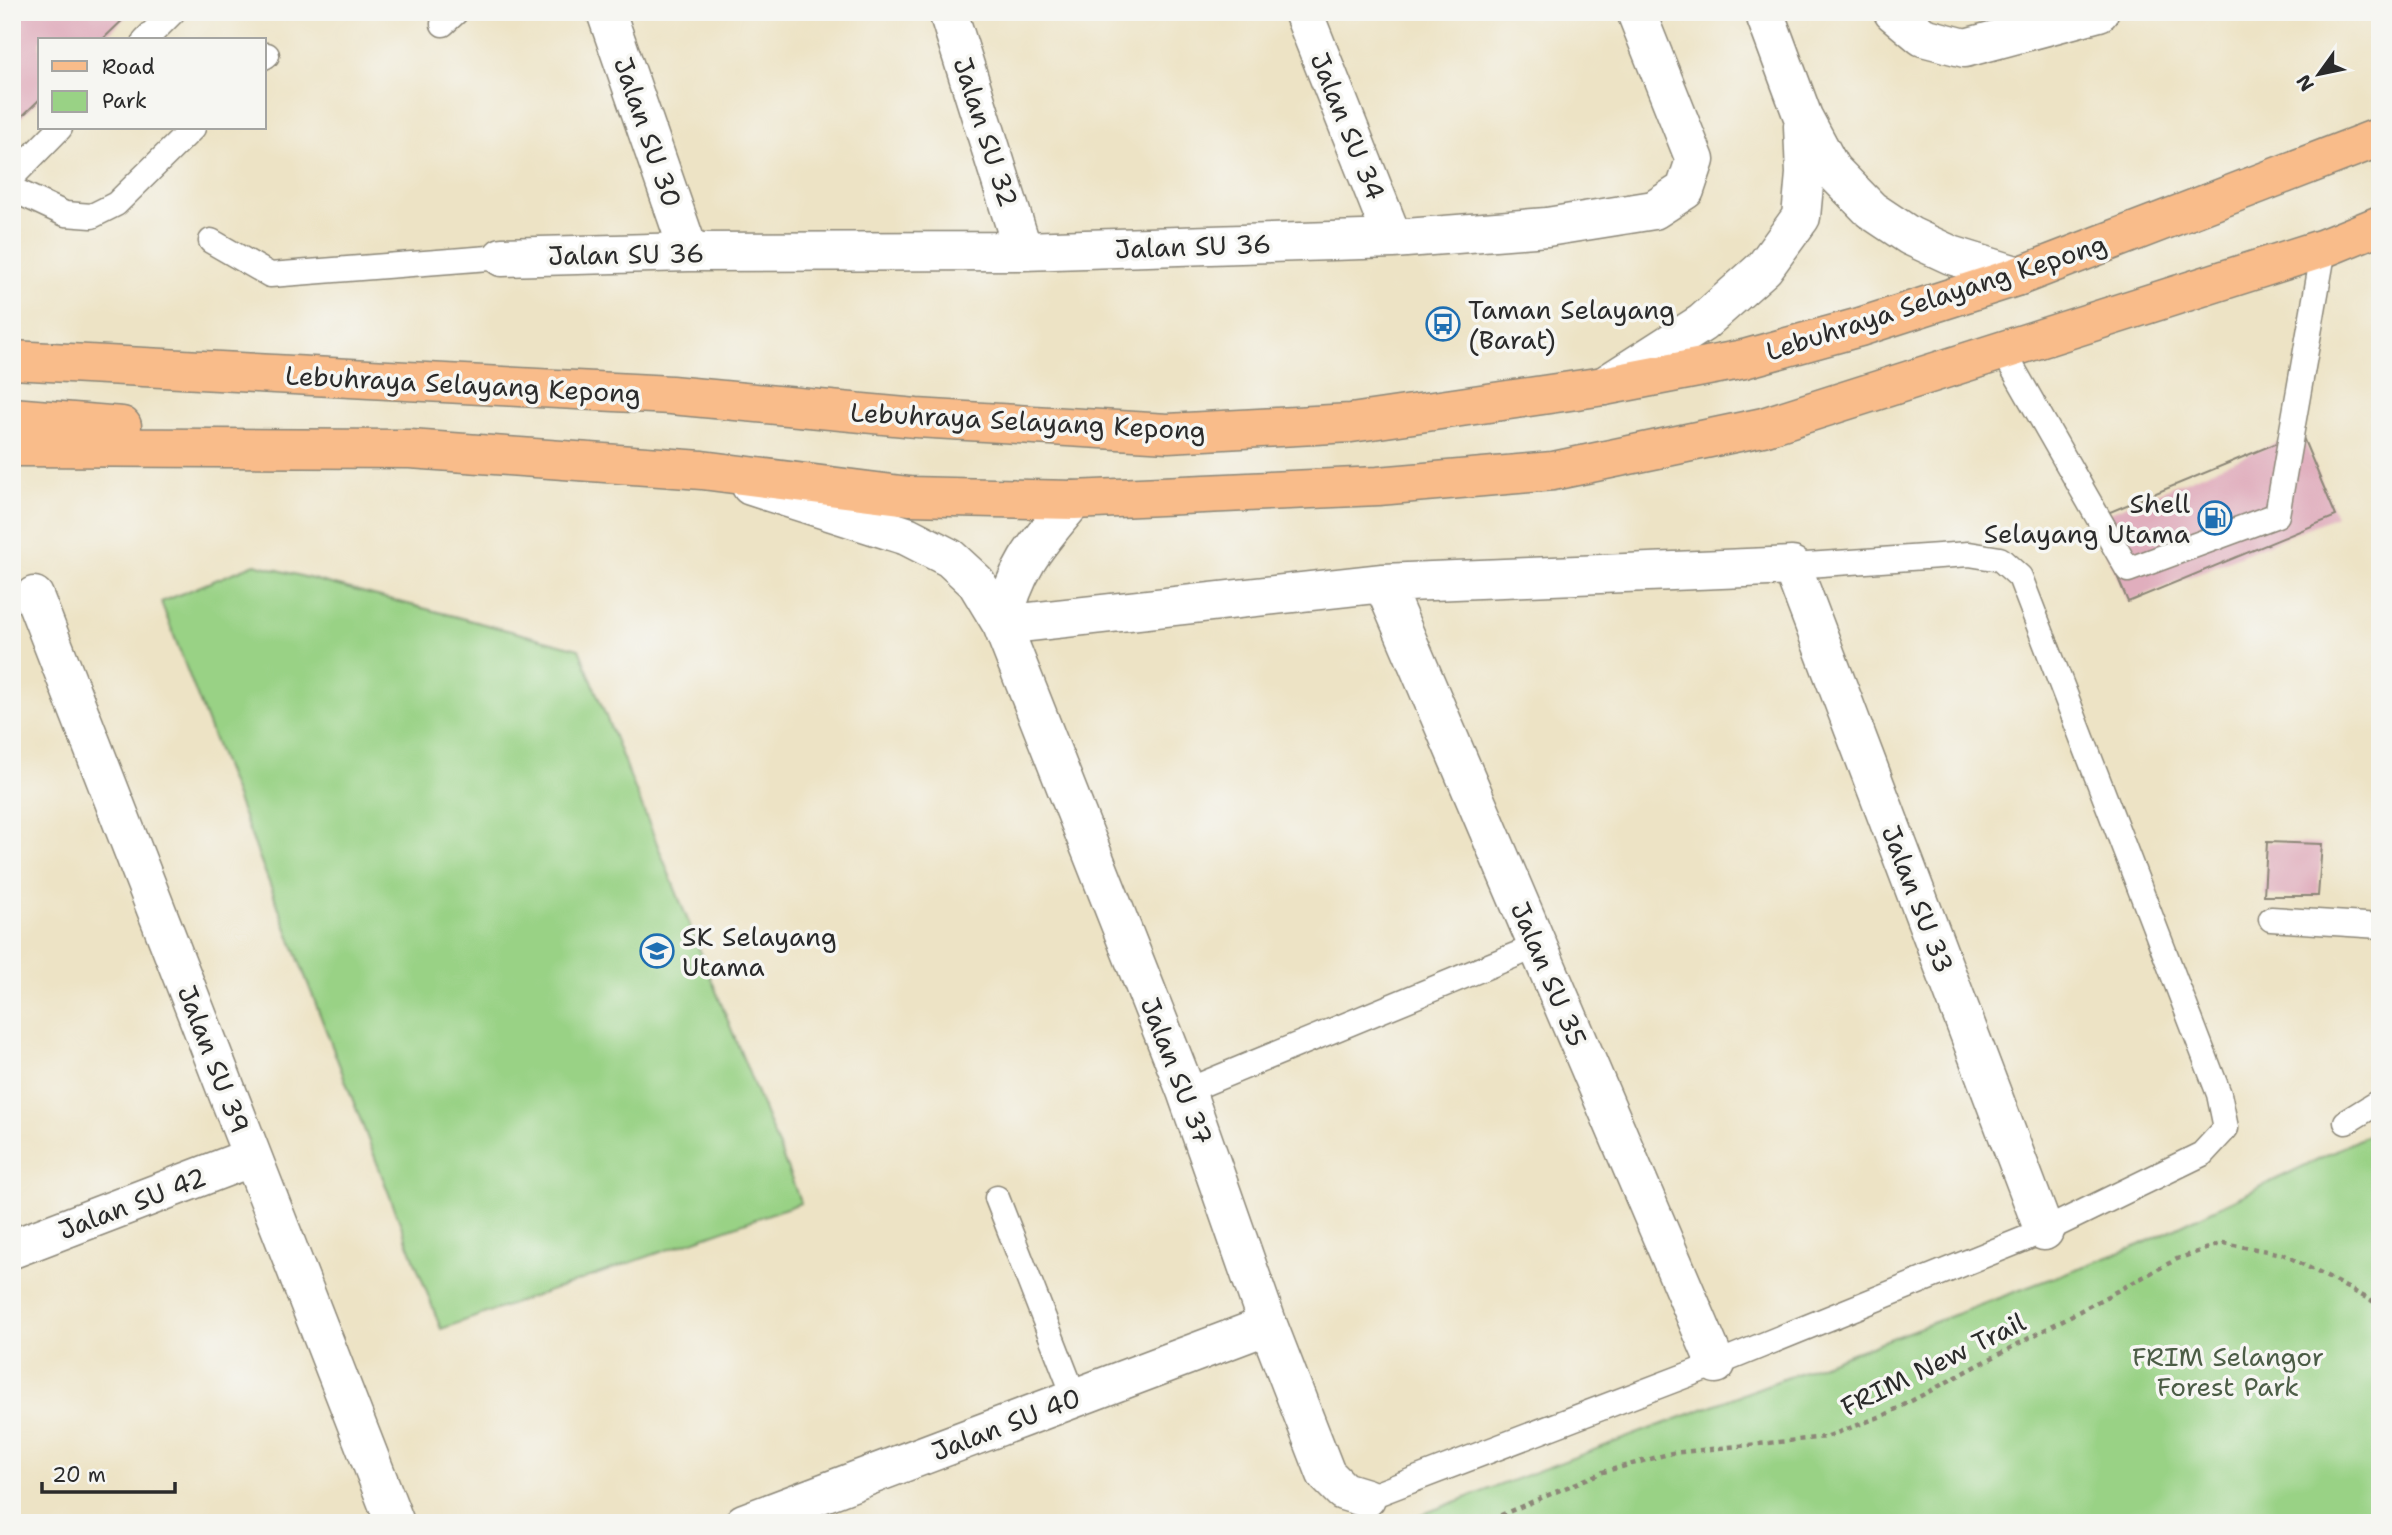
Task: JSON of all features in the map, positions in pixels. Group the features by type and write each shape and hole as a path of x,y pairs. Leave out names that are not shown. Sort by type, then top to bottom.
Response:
{"main road":[{"name":"Lebuhraya Selayang Kepong","path":"12,360 671,395 916,418 1168,433 1351,423 1604,386 1744,359 1860,327 2019,276 2380,137"},
{"path":"12,447 410,449 702,470 909,496 1074,500 1378,486 1553,471 1763,427 2324,248 2380,225"},
{"path":"12,417 59,419 326,449"}],"street":[{"name":"Jalan SU 30","path":"606,12 690,252"},
{"name":"Jalan SU 32","path":"948,12 1023,251"},
{"name":"Jalan SU 34","path":"1303,12 1392,239"},
{"name":"Jalan SU 36","path":"502,257 690,252 1023,251 1392,239 1547,227 1654,210 1685,190 1695,160 1636,12"},
{"path":"1764,12 1802,117 1831,169 1871,210 1910,236 1951,255 2019,276"},
{"path":"1893,12 1923,37 1965,48 2099,12"},
{"path":"1604,386 1703,323 1772,258 1801,217 1805,174 1802,117"},
{"name":"Jalan SU 37","path":"702,470 907,536 950,558 976,582 1002,625 1186,1091 1268,1325 1326,1474 1343,1491 1366,1498"},
{"path":"1074,500 1037,543 1022,567 1007,601 1002,625 1383,583 1792,566"},
{"name":"Jalan SU 33","path":"1792,566 2044,1231"},
{"name":"Jalan SU 35","path":"1383,583 1716,1364"},
{"name":"Jalan SU 39","path":"34,596 394,1523"},
{"name":"Jalan SU 42","path":"12,1249 252,1157"},
{"name":"Jalan SU 40","path":"744,1523 1268,1325"}],"lane":[{"path":"147,38 173,12"},
{"path":"12,177 58,130"},
{"path":"12,189 65,214 92,216 116,204 191,130"},
{"path":"212,241 270,275 502,257"},
{"path":"2003,351 2127,570 2277,515 2324,248"},
{"path":"1366,1498 1716,1364 2044,1231 2202,1154 2226,1128 2219,1094 2020,577 2000,559 1969,554 1792,566"},
{"path":"2271,919 2380,926"},
{"path":"1186,1091 1536,946"},
{"path":"2346,1122 2380,1101"},
{"path":"997,1198 1075,1398"}],"path":[{"name":"FRIM New Trail","path":"1482,1523 1603,1472 1660,1456 1826,1437 1885,1415 2177,1259 2223,1243 2283,1254 2380,1305"}],"green space":[{"path":"255,564 579,649 801,1203 441,1329 161,602"},
{"name":"FRIM Selangor Forest Park","path":"2380,1129 2380,1523 1399,1523 2140,1245"}],"building":[{"path":"12,12 131,12 104,38 38,38 38,101 12,126"},
{"name":"Shell Selayang Utama","path":"2301,433 2336,516 2128,602 2093,519"},
{"path":"2267,842 2322,844 2318,896 2264,896"}],"place":[{"name":"Taman Selayang (Barat)","path":"1443,324"},
{"name":"Shell Selayang Utama","path":"2215,518"},
{"name":"SK Selayang Utama","path":"657,951"}]}
